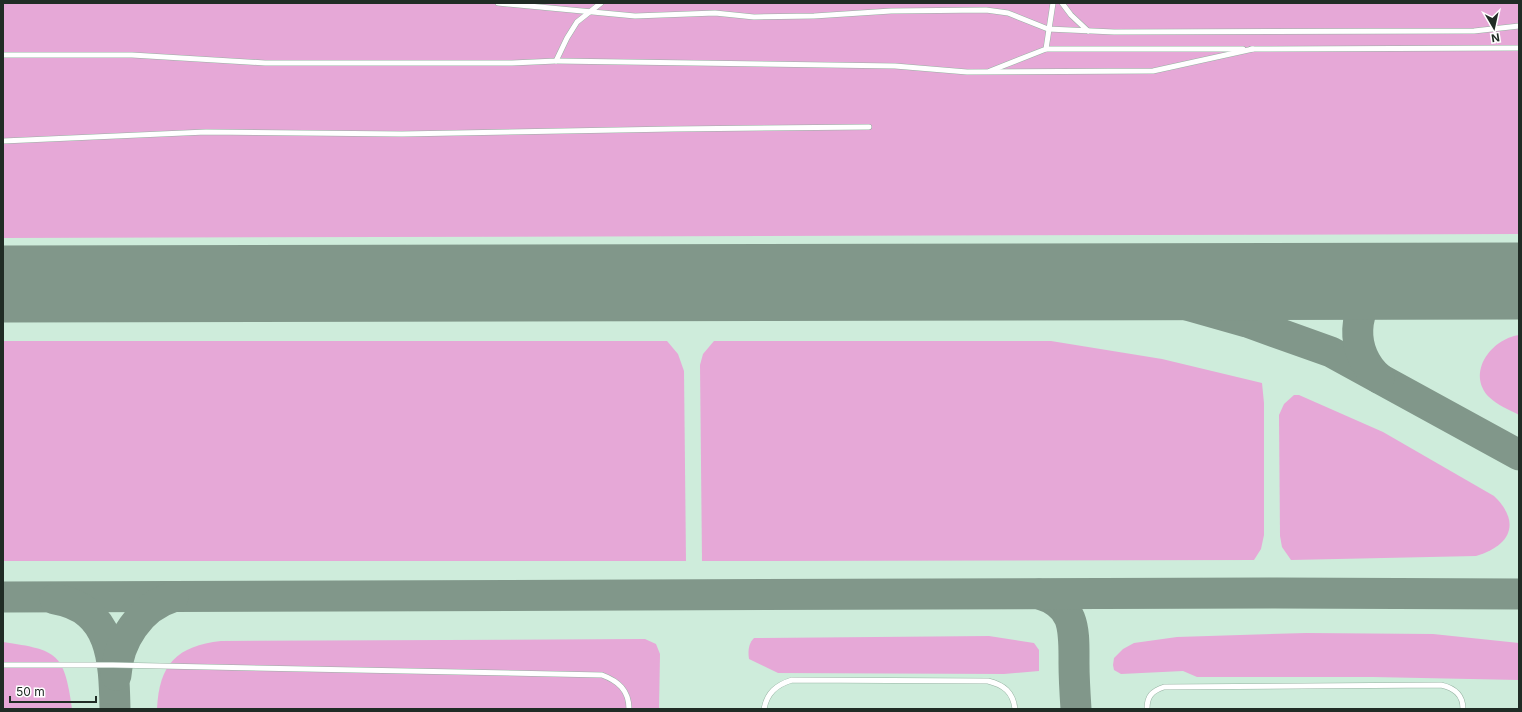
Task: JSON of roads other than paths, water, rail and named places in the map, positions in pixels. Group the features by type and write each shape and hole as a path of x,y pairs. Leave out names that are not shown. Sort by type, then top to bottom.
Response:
{"lane":[{"path":"498,3 524,4 635,16 715,13 754,17 814,16 891,11 986,10 1008,13 1048,29 1088,31 1474,31 1519,26"},
{"path":"556,62 567,38 577,22 600,3"},
{"path":"1046,49 1053,3"},
{"path":"1062,3 1071,15 1088,31"},
{"path":"986,72 1046,49 1519,48"},
{"path":"3,55 132,55 265,63 556,62 895,66 986,72 1153,71 1253,49"},
{"path":"3,141 206,132 402,134 673,128 869,127"},
{"path":"3,665 113,665 602,675 613,679 626,692 629,709"},
{"path":"764,709 767,698 775,688 792,680 988,682 999,684 1006,688 1014,700 1015,709"},
{"path":"1147,709 1147,699 1154,690 1164,687 1339,685 1441,685 1451,688 1460,696 1463,709"}]}
